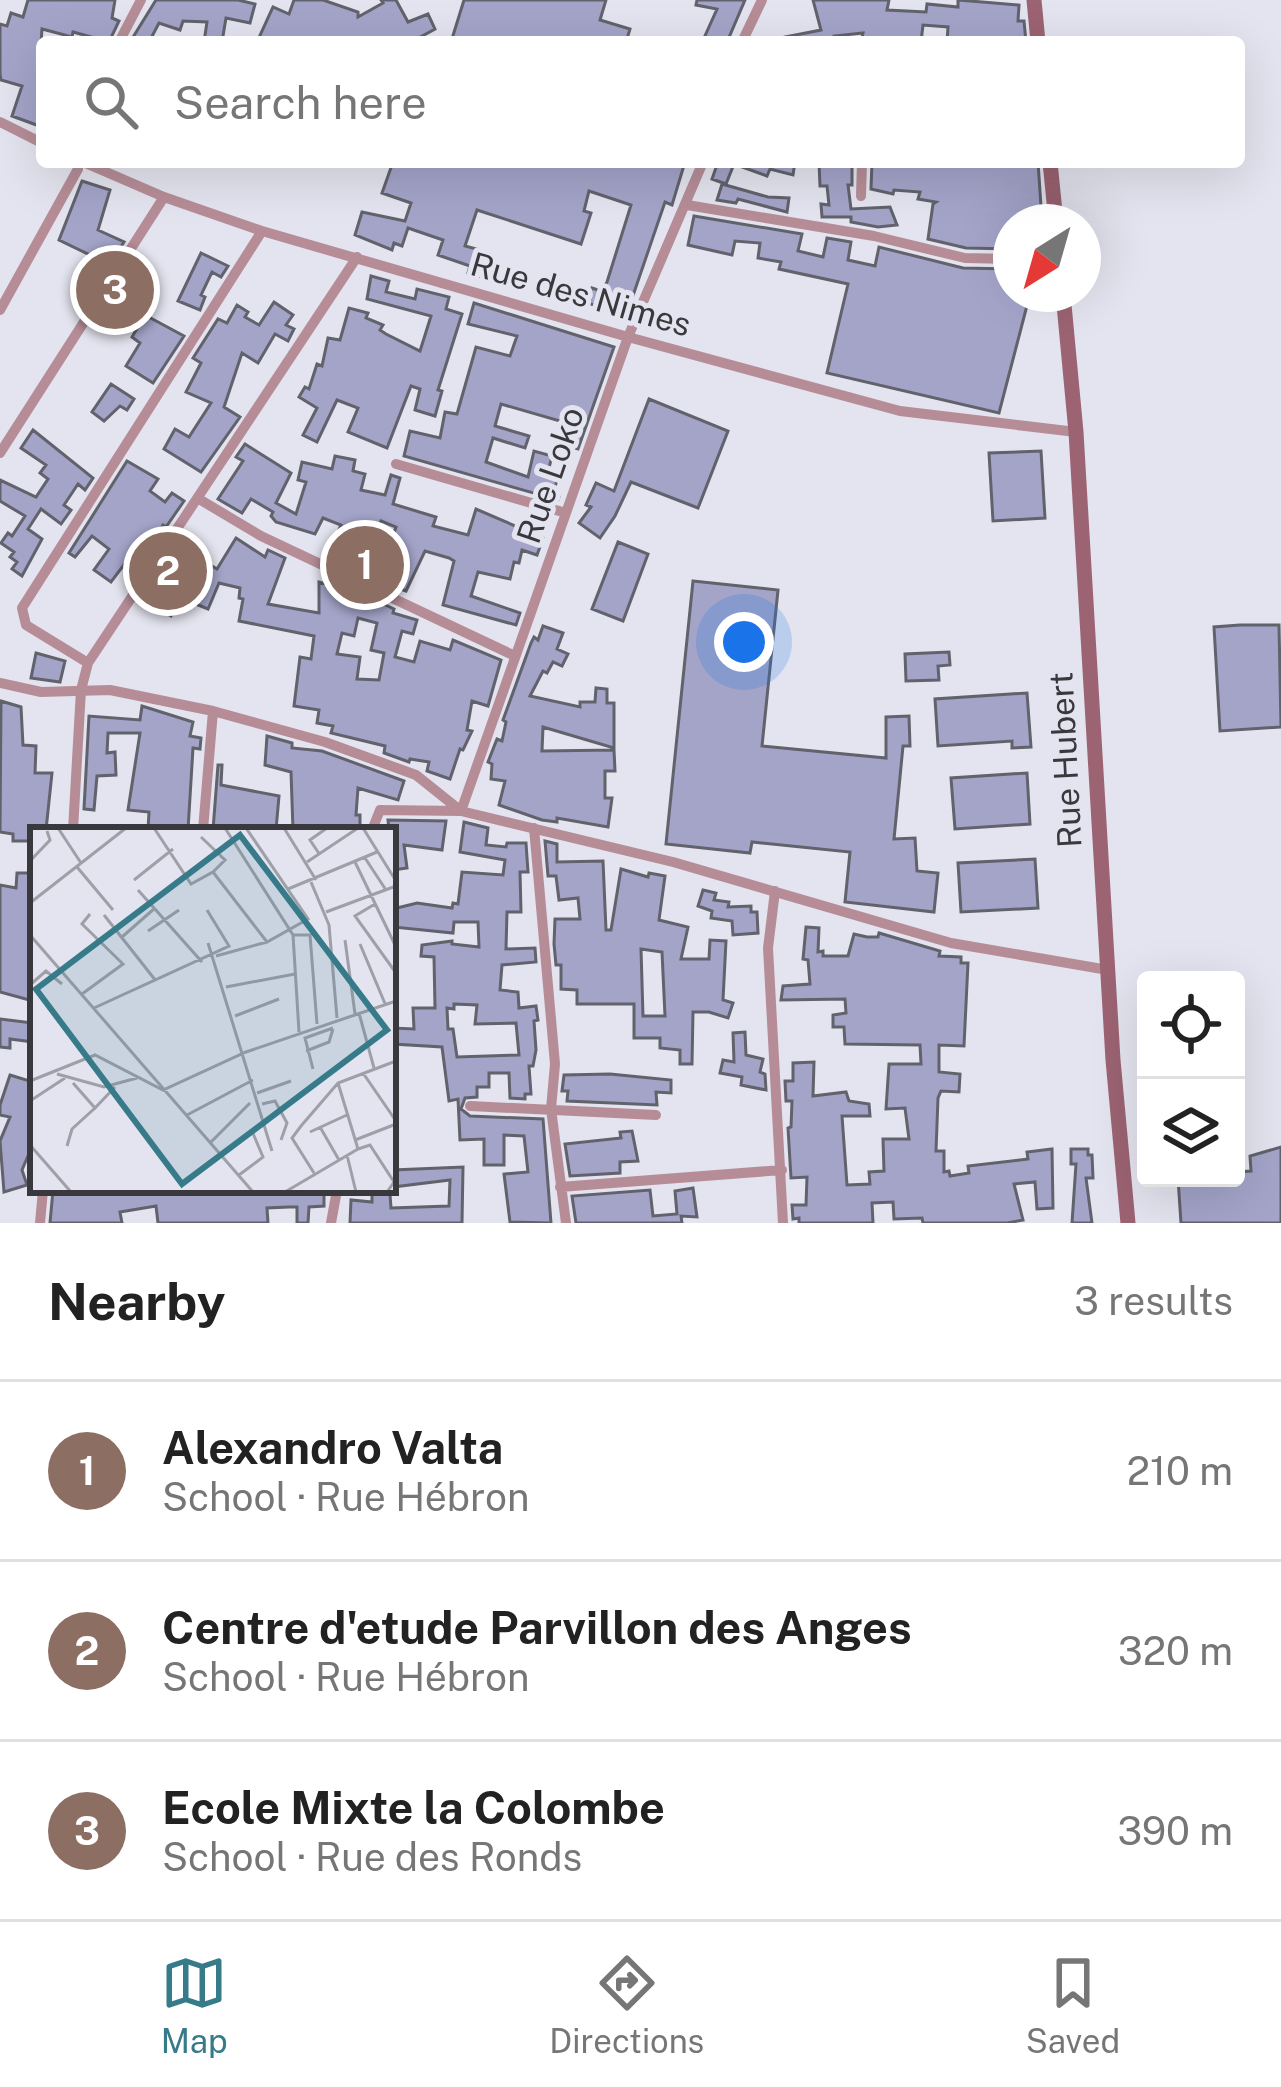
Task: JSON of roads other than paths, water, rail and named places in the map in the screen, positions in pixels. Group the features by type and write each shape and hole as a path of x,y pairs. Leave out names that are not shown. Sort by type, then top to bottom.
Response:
{"street":[{"path":"121,36 141,0"},
{"path":"745,36 762,0"},
{"path":"1034,0 1037,36"},
{"path":"0,122 36,140"},
{"path":"0,310 78,168"},
{"name":"Rue des Nimes","path":"95,168 262,231 900,411 1076,432"},
{"name":"Rue Loko","path":"461,811 628,337 701,168"},
{"path":"861,196 862,168"},
{"path":"1051,168 1054,204"},
{"path":"0,453 164,197"},
{"path":"687,205 874,236 964,258 993,259"},
{"path":"88,663 26,625 22,608 262,231"},
{"path":"73,827 81,691 88,663 357,257"},
{"name":"Rue Hubert","path":"1066,312 1128,1223"},
{"path":"396,464 566,513"},
{"path":"199,499 260,536 515,656"},
{"path":"0,683 41,692 110,690 213,711 325,742 416,775 461,811"},
{"path":"203,827 213,711"},
{"path":"373,827 380,810 461,811 775,890 951,943 1108,970"},
{"path":"534,828 554,1064 551,1109 566,1223"},
{"path":"775,890 768,948 784,1223"},
{"path":"470,1106 656,1115"},
{"path":"560,1187 782,1170"},
{"path":"40,1223 43,1193"},
{"path":"331,1223 336,1193"}],"place":[{"name":"Ecole Mixte la Colombe","path":"115,290"},
{"name":"Alexandro Valta","path":"365,565"},
{"name":"Centre d'etude Parvillon des Anges","path":"168,571"}]}
